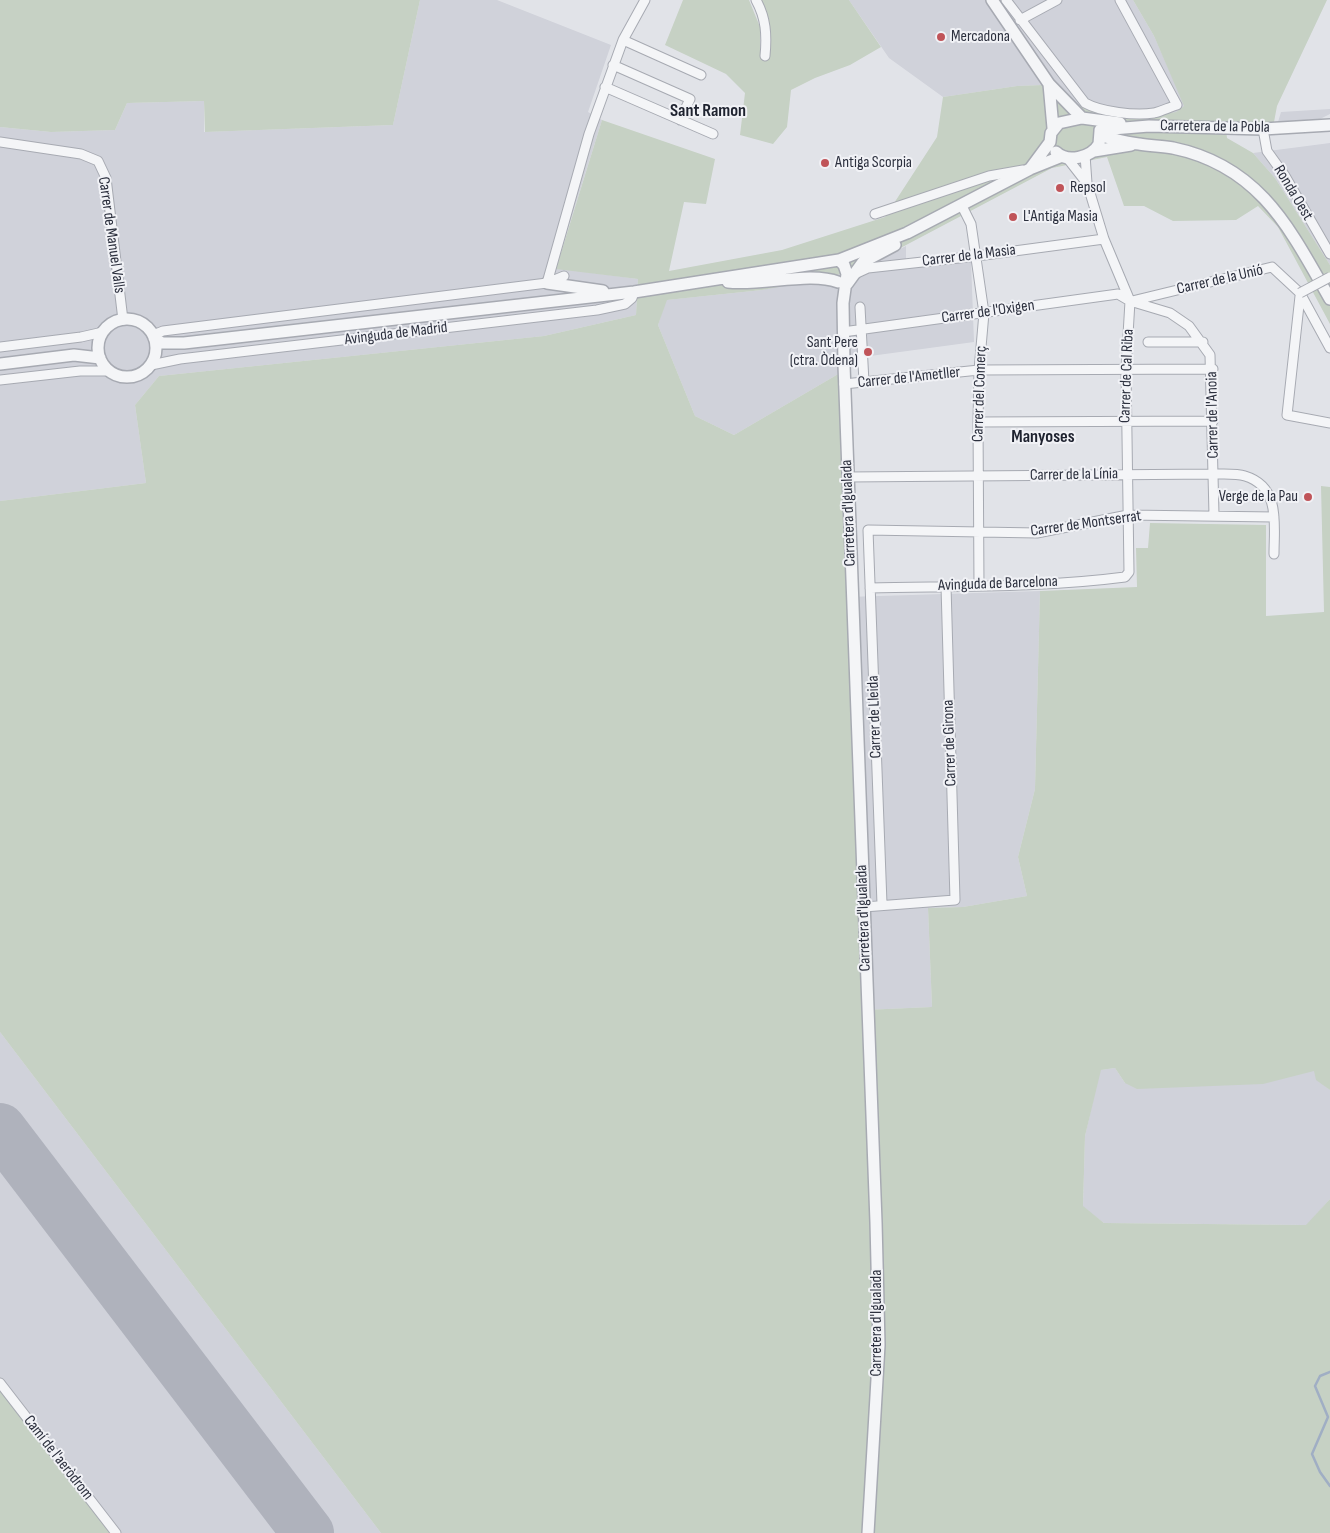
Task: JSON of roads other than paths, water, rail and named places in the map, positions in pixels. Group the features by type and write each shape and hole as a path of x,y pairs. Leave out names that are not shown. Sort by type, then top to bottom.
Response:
{"street":[{"path":"617,294 547,283 588,134 623,40 645,0"},
{"path":"756,0 763,13 767,36 765,56"},
{"path":"992,0 1050,84 1101,133 1137,144 1174,148 1200,157 1227,168 1252,186 1273,206 1291,231 1330,299"},
{"path":"1006,0 1077,96 1094,108 1111,112 1154,113 1177,105 1120,0"},
{"path":"1020,20 1057,0"},
{"path":"623,40 701,75"},
{"path":"1041,70 1053,64"},
{"path":"613,65 690,98 680,120"},
{"path":"717,280 746,284 818,278 847,279 863,262 894,247 907,233 1030,169 1050,142 1053,128 1050,84"},
{"path":"605,87 713,134"},
{"path":"1053,128 1067,120 1085,119 1149,126"},
{"name":"Carretera de la Pobla","path":"1101,133 1149,126 1263,129 1330,125"},
{"name":"Ronda Oest","path":"1263,129 1268,152 1285,176 1330,254"},
{"path":"1090,153 1101,133"},
{"name":"Carrer de Manuel Valls","path":"0,142 81,154 98,161 106,178 123,320"},
{"path":"1050,142 1064,158"},
{"path":"875,214 988,176 1030,169 1064,158 1137,144"},
{"name":"Carrer de Cal Riba","path":"1090,153 1087,183 1104,239 1130,301 1126,369 1129,572 1125,577"},
{"name":"Carrer de Cal Riba","path":"1064,158 1087,183"},
{"name":"Carrer del Comerç","path":"962,206 968,217 977,256 984,313 979,370 978,422 979,586"},
{"name":"Avinguda de Madrid","path":"564,276 547,283 163,331 154,337 162,343 184,343 634,292 839,260 907,233"},
{"name":"Carrer de la Masia","path":"847,279 868,268 1104,239"},
{"name":"Carretera d'Igualada","path":"839,260 837,269 847,279 843,332 844,384 879,1345 868,1533"},
{"name":"Carrer de la Unió","path":"1130,301 1272,267 1300,293 1330,348"},
{"path":"1330,277 1300,293 1287,415 1330,423"},
{"name":"Avinguda de Madrid","path":"153,360 180,359 597,310 625,304 632,298 634,292"},
{"name":"Carrer de l'Oxigen","path":"843,332 1118,294 1130,301"},
{"name":"Carrer de l'Anoia","path":"1130,301 1170,312 1189,326 1203,342 1210,355 1212,369 1214,515"},
{"path":"860,307 863,329 864,382"},
{"path":"74,354 101,336 112,324 123,320 144,324 154,337 153,360 144,372 131,377 121,377 108,370 100,358 101,336"},
{"path":"0,347 101,336"},
{"path":"1148,342 1203,342"},
{"name":"Avinguda de Madrid","path":"153,360 163,350 184,343"},
{"path":"0,364 74,354 100,358"},
{"name":"Carrer de l'Ametller","path":"844,384 979,370 1212,369"},
{"path":"0,380 80,371 108,370"},
{"path":"978,422 1126,423 1213,421"},
{"name":"Carrer de la Línia","path":"848,477 1214,474 1244,476 1258,482 1268,491 1273,503 1274,554"},
{"name":"Carrer de Montserrat","path":"868,530 1037,533 1128,515 1274,517"},
{"name":"Carrer de Lleida","path":"868,530 882,904"},
{"name":"Avinguda de Barcelona","path":"870,588 979,586 1125,577"},
{"name":"Carrer de Girona","path":"882,904 955,900 946,586"},
{"path":"864,907 882,904"},
{"name":"Camí de l'aeròdrom","path":"0,1383 116,1533"}],"waterway":[{"path":"1330,1372 1320,1376 1315,1386 1328,1417 1312,1454 1320,1472 1330,1486"}],"place":[{"name":"Mercadona","path":"941,37"},
{"name":"Antiga Scorpia","path":"825,163"},
{"name":"Repsol","path":"1060,188"},
{"name":"L'Antiga Masia","path":"1013,217"},
{"name":"Sant Pere (ctra. Òdena)","path":"868,352"},
{"name":"Verge de la Pau","path":"1308,497"}],"district":[{"name":"Sant Ramon","path":"708,111"},
{"name":"Manyoses","path":"1043,437"}]}
